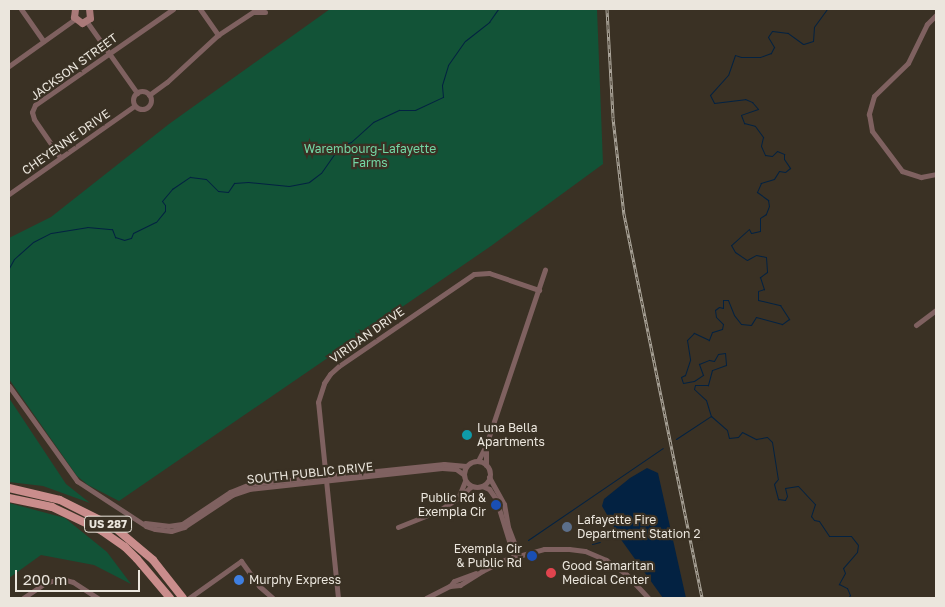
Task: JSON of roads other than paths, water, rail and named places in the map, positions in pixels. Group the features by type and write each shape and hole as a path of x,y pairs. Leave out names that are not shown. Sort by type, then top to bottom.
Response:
{"main road":[{"name":"US 287","path":"9,488 60,500 114,527 157,564 183,598"},
{"name":"US 287","path":"9,498 52,507 102,531 137,559 170,598"}],"street":[{"path":"21,9 43,41"},
{"path":"75,9 75,19"},
{"path":"87,22 91,16 90,9"},
{"name":"JACKSON STREET","path":"60,157 34,119 32,112 35,105 173,9"},
{"path":"200,9 218,35"},
{"path":"149,95 167,82 218,35 253,12 265,12"},
{"path":"936,15 927,24 908,63 874,96 869,114 872,131 902,171 921,177 936,174"},
{"path":"9,66 75,19"},
{"path":"75,19 79,22 87,22"},
{"path":"87,22 137,92"},
{"path":"142,91 149,95 151,102 148,107 141,110 134,106 133,98 137,92 142,91"},
{"name":"CHEYENNE DRIVE","path":"9,194 134,106"},
{"path":"458,498 466,466 478,461 486,445 545,270"},
{"name":"VIRIDAN DRIVE","path":"338,598 318,402 319,393 330,374 474,274 485,272 539,290"},
{"path":"916,325 936,310"},
{"name":"SOUTH PUBLIC DRIVE","path":"9,386 77,481 155,529 177,529 193,522 241,491 326,478 444,464 466,466"},
{"path":"486,445 486,465 489,477 504,504 508,527 517,556"},
{"path":"478,461 486,465"},
{"name":"SOUTH PUBLIC DRIVE","path":"326,478 448,468 456,469 464,478"},
{"path":"482,486 489,477"},
{"path":"464,478 472,486"},
{"path":"398,527 438,511 472,486 482,486 489,489 496,500 517,556"},
{"path":"428,598 450,586 464,583 482,571 517,556 549,549 585,551 620,569 648,598"},
{"path":"189,598 241,561 266,594 273,598"},
{"path":"23,598 32,596 47,582 62,579 73,582 98,598"}],"water":[{"path":"647,468 658,473 686,598 663,598 622,541 602,506 604,499 630,478"}],"waterway":[{"path":"9,268 14,259 33,242 51,233 87,227 112,229 115,237 124,240 131,238 133,233 156,222 165,211 165,205 162,201 172,189 190,177 206,179 218,191 228,192 234,183 248,182 289,186 309,182 321,173 339,147 351,142 373,122 399,110 415,110 443,97 442,85 448,65 465,41 489,22 498,9"},
{"path":"827,9 814,27 813,41 803,44 788,33 772,31 768,37 774,47 771,53 760,57 741,57 735,55 728,75 710,95 714,103 745,99 752,102 758,109 741,115 744,123 755,126 763,137 761,146 765,155 772,156 777,151 784,154 784,159 790,168 785,172 779,171 774,179 761,183 757,192 768,200 769,206 766,214 760,218 760,231 751,233 749,229 731,245 735,252 747,260 756,255 766,257 767,272 760,277 764,289 758,291 758,300 780,305 789,319 782,324 756,317 751,325 741,324 734,315 728,300 723,300 723,308 719,307 715,310 716,317 723,324 722,329 712,332 709,340 694,333 687,340 690,360 685,375 681,377 683,383 694,381 703,375 699,364 709,360 714,361 718,354 725,353 726,365 712,370 708,385 695,385 694,389 706,400 711,416 727,430 729,438 738,437 742,432 756,439 767,437 772,442 778,479 774,484 778,499 785,500 787,496 785,488 798,486 815,504 811,516 814,520 819,521 829,536 851,536 858,545 857,552 843,568 845,573 839,584 847,588 850,595 848,598"},
{"path":"676,439 711,416"},
{"path":"528,540 663,448"},
{"path":"589,521 596,519 601,521"},
{"path":"592,544 600,542"}],"railway":[{"path":"607,9 613,118 624,214 702,598"}],"place":[{"name":"Luna Bella Apartments","path":"467,435"},
{"name":"Public Rd & Exempla Cir","path":"496,505"},
{"name":"Lafayette Fire Department Station 2","path":"567,527"},
{"name":"Exempla Cir & Public Rd","path":"532,556"},
{"name":"Good Samaritan Medical Center","path":"551,573"},
{"name":"Murphy Express","path":"239,580"}],"park label":[{"name":"Warembourg-Lafayette Farms","path":"370,156"}]}
